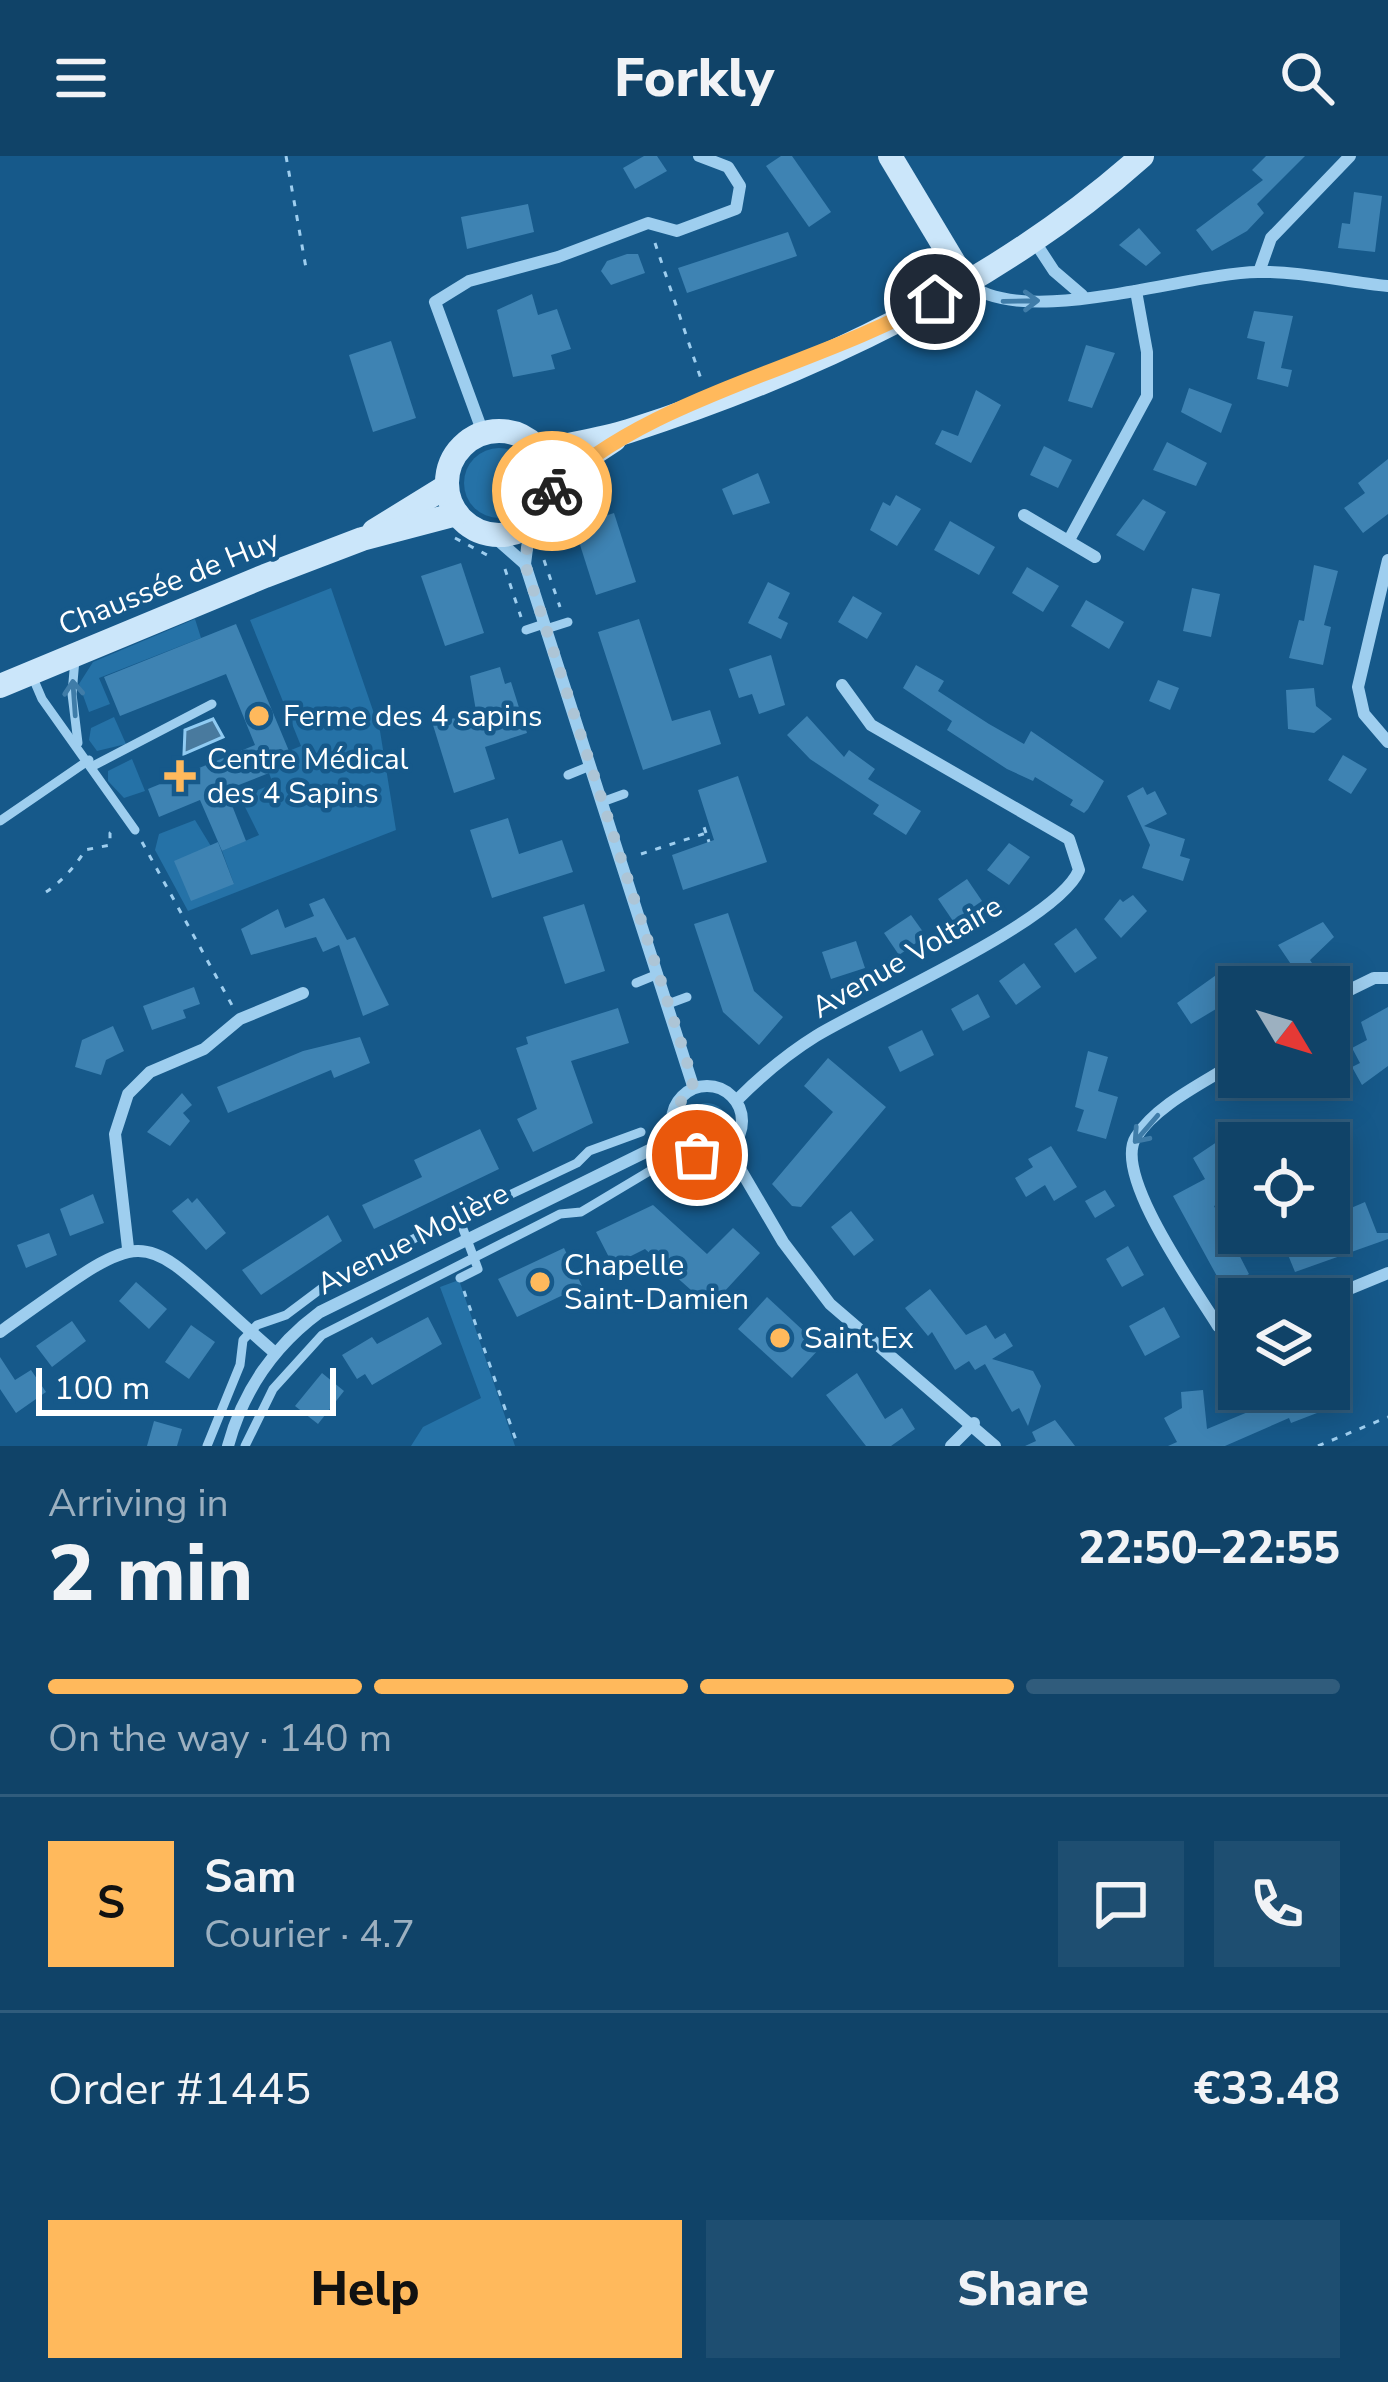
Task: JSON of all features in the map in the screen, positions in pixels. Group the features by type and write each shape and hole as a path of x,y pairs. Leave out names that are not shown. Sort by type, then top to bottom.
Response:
{"main road":[{"path":"890,156 965,281"},
{"path":"540,451 626,432 864,336 1032,238 1142,156"},
{"path":"550,494 548,464 520,435 483,433 459,449 447,486 457,514 492,535 530,524 550,494 582,461 626,432"},
{"name":"Chaussée de Huy","path":"362,539 447,486"},
{"name":"Chaussée de Huy","path":"0,686 362,539 457,514"}],"street":[{"path":"483,433 435,302 469,281 558,257 648,223 676,231 736,209 740,186 728,167 699,156"},
{"path":"1258,272 1271,238 1350,156"},
{"path":"1032,238 1054,271 1083,296"},
{"path":"965,281 998,302 1136,291 1258,272 1388,286"},
{"path":"1069,540 1148,396 1147,352 1136,291"},
{"path":"1024,515 1095,557"},
{"path":"530,524 525,564 693,1086"},
{"path":"492,535 525,564"},
{"path":"1388,560 1381,572 1358,687 1364,714 1388,742"},
{"name":"Avenue Voltaire","path":"737,1100 798,1048 970,954 1068,887 1079,869 1069,839 871,725 842,685"},
{"path":"1350,990 1374,978 1388,978"},
{"path":"128,1248 116,1142 121,1107 142,1078 204,1049 240,1019 303,993"},
{"path":"1218,1074 1158,1114 1132,1142 1129,1156 1143,1198 1218,1326"},
{"path":"693,1086 706,1086 737,1100 741,1125 729,1150"},
{"path":"693,1086 675,1109 676,1137 701,1156 729,1150"},
{"name":"Avenue Molière","path":"228,1446 242,1406 275,1353 303,1324 343,1298 676,1137"},
{"path":"729,1150 783,1243 830,1304 895,1364 974,1423 995,1446"},
{"path":"0,1332 101,1259 128,1248 169,1257 275,1353"},
{"path":"1350,1289 1388,1273"},
{"path":"952,1446 974,1423"}],"lane":[{"path":"524,624 545,627 568,622"},
{"path":"75,652 71,694 78,743"},
{"path":"31,673 42,700 78,743 131,826"},
{"path":"0,821 47,786 212,704"},
{"path":"568,776 590,766"},
{"path":"602,802 624,794"},
{"path":"636,982 658,974"},
{"path":"668,1004 687,998"},
{"path":"207,1446 251,1331 471,1208 486,1206 577,1163 589,1151 641,1132"},
{"path":"577,1163 596,1199"},
{"path":"245,1446 290,1367 331,1328 441,1271 466,1265 476,1255 560,1214 581,1212 653,1169"},
{"path":"459,1218 478,1269 460,1278"},
{"path":"275,1353 290,1367"}],"path":[{"path":"286,156 306,268"},
{"path":"648,223 710,400"},
{"path":"544,560 561,609"},
{"path":"506,571 524,624"},
{"path":"708,823 709,842"},
{"path":"46,892 60,875 76,867 85,850 110,845 110,833 131,826 240,1019"},
{"path":"641,854 706,833"},
{"path":"460,1278 518,1446"},
{"path":"1318,1446 1388,1417"}],"shaded area":[{"path":"499,448 524,458 534,483 524,508 499,518 474,508 464,483 474,458"},
{"path":"331,588 380,731 396,830 188,911 155,850 159,834 195,820 234,884 222,851 259,835 240,797 273,784 269,773 278,768 274,757 301,746 250,620"},
{"path":"195,619 201,638 99,678 110,704 89,712 79,684 93,662"},
{"path":"114,717 126,744 97,751 89,740 91,728"},
{"path":"213,719 223,737 184,754 185,730"},
{"path":"132,759 145,791 124,798 108,781 108,771"},
{"path":"707,1103 721,1109 727,1123 721,1137 707,1143 693,1137 687,1123 693,1109"},
{"path":"459,1280 515,1446 411,1446 423,1427 481,1398 440,1287"}],"building":[{"path":"644,156 657,156 667,171 635,189 623,168"},
{"path":"781,156 792,156 831,212 809,227 766,166"},
{"path":"1266,156 1305,156 1257,204 1264,213 1247,231 1212,251 1196,230 1263,180 1252,170"},
{"path":"1354,192 1382,196 1375,252 1338,248 1342,223 1350,224"},
{"path":"528,204 534,232 467,249 461,217"},
{"path":"1139,228 1161,253 1146,266 1119,245"},
{"path":"788,232 797,256 687,293 678,268"},
{"path":"638,254 645,273 611,285 601,271 607,261"},
{"path":"532,294 538,315 557,309 571,349 551,355 555,369 513,377 497,310"},
{"path":"1254,311 1293,316 1281,368 1292,370 1288,387 1257,379 1265,342 1247,338"},
{"path":"391,341 416,418 373,432 349,355"},
{"path":"1086,345 1115,353 1092,408 1068,401"},
{"path":"1189,388 1232,404 1221,433 1181,412"},
{"path":"976,390 1001,405 971,463 935,444 942,430 958,436"},
{"path":"1167,442 1207,463 1196,486 1153,470"},
{"path":"1044,446 1072,460 1058,488 1030,475"},
{"path":"1388,459 1388,514 1363,533 1344,508 1365,493 1358,483"},
{"path":"758,473 770,503 733,515 722,489"},
{"path":"896,495 921,509 897,546 870,530 883,502 890,506"},
{"path":"1143,499 1166,512 1144,551 1116,535"},
{"path":"614,513 636,582 596,595 574,526"},
{"path":"950,521 995,547 979,575 934,550"},
{"path":"461,563 484,633 445,646 421,576"},
{"path":"1314,565 1338,571 1324,625 1331,627 1323,665 1289,658 1299,620 1304,621"},
{"path":"1027,567 1059,586 1043,612 1012,593"},
{"path":"768,582 790,593 778,618 788,623 781,639 748,623"},
{"path":"1192,588 1220,594 1211,637 1183,631"},
{"path":"853,596 882,613 867,639 838,622"},
{"path":"1086,600 1124,622 1109,649 1071,626"},
{"path":"639,619 672,721 710,710 721,744 643,770 598,632"},
{"name":"Ferme des 4 sapins","path":"236,624 289,751 265,761 269,773 226,790 246,841 222,851 200,800 159,817 148,789 255,745 226,674 120,716 104,677"},
{"path":"771,655 785,705 759,714 752,694 739,698 729,669"},
{"path":"916,665 944,681 938,691 989,724 1024,744 1031,731 1104,781 1088,809 1084,813 1070,805 1073,800 1035,777 1033,781 1007,769 947,730 952,721 903,688"},
{"path":"500,667 505,684 511,682 527,733 485,747 495,779 454,793 433,725 476,711 470,676"},
{"path":"1158,680 1179,688 1170,710 1149,701"},
{"path":"1314,688 1316,706 1332,719 1314,733 1288,729 1286,690"},
{"path":"807,716 844,757 849,750 875,769 868,779 921,811 906,835 873,814 879,805 810,759 787,735"},
{"path":"1343,755 1367,769 1351,794 1328,780"},
{"path":"738,776 767,862 683,890 672,855 714,840 698,790"},
{"path":"1143,787 1147,795 1155,791 1167,814 1144,826 1185,839 1180,856 1190,859 1183,881 1142,868 1150,845 1127,796"},
{"path":"508,818 519,854 562,840 573,872 492,898 470,830"},
{"path":"218,842 234,884 191,901 174,861"},
{"path":"1009,843 1030,857 1009,885 987,870"},
{"path":"967,879 982,901 953,921 938,899"},
{"path":"1133,895 1147,911 1121,938 1104,919 1120,899 1123,902"},
{"path":"324,898 347,940 355,937 389,1005 363,1016 339,945 323,952 316,937 251,955 241,929 278,909 285,928 314,916 309,904"},
{"path":"584,904 605,971 565,984 543,917"},
{"path":"728,913 754,991 783,1017 759,1045 723,1012 694,924"},
{"path":"911,915 926,936 899,955 884,933"},
{"path":"1323,922 1334,937 1310,960 1314,966 1292,966 1278,945"},
{"path":"1076,928 1097,958 1075,973 1054,944"},
{"path":"856,941 865,968 831,979 822,952"},
{"path":"1024,963 1041,987 1016,1005 999,981"},
{"path":"1218,974 1218,1008 1191,1024 1177,1003"},
{"path":"194,987 200,1004 183,1010 186,1018 152,1030 143,1006"},
{"path":"978,994 990,1017 963,1031 951,1009"},
{"path":"1388,1007 1388,1066 1362,1085 1352,1067 1360,1063 1352,1048 1367,1040 1361,1022"},
{"path":"618,1008 629,1043 571,1061 593,1123 533,1152 517,1119 537,1109 516,1048 528,1044 526,1037"},
{"path":"113,1026 124,1051 106,1060 101,1075 75,1067 82,1040"},
{"path":"922,1030 934,1055 900,1072 888,1047"},
{"path":"360,1037 370,1063 334,1078 331,1070 228,1113 217,1087 303,1051"},
{"path":"1088,1051 1108,1057 1098,1091 1118,1097 1106,1139 1077,1131 1084,1110 1075,1107"},
{"path":"828,1058 886,1107 801,1207 792,1206 772,1184 833,1112 804,1086"},
{"path":"182,1093 192,1105 183,1113 190,1121 170,1146 147,1132"},
{"path":"480,1129 499,1169 374,1229 362,1205 422,1177 414,1160"},
{"path":"1218,1141 1218,1204 1214,1206 1218,1254 1239,1254 1249,1274 1242,1278 1218,1278 1173,1196 1205,1179 1193,1158"},
{"path":"1051,1146 1077,1187 1054,1201 1045,1185 1026,1197 1015,1178 1033,1167 1028,1159"},
{"path":"1105,1190 1115,1206 1095,1218 1085,1201"},
{"path":"93,1194 104,1223 70,1236 60,1209"},
{"path":"188,1198 192,1203 197,1198 226,1233 206,1250 172,1211"},
{"path":"1365,1202 1377,1233 1388,1233 1388,1239 1350,1252 1350,1208"},
{"path":"653,1205 707,1254 733,1228 760,1253 710,1307 645,1249 613,1265 596,1232"},
{"path":"851,1211 874,1240 854,1256 831,1227"},
{"path":"328,1215 342,1241 261,1295 242,1270"},
{"path":"49,1233 57,1255 26,1268 17,1245"},
{"path":"1128,1246 1144,1275 1122,1287 1106,1259"},
{"name":"Chapelle Saint-Damien","path":"564,1248 582,1286 517,1317 498,1279"},
{"path":"1288,1254 1346,1254 1295,1272"},
{"path":"136,1282 167,1309 149,1329 119,1301"},
{"path":"930,1289 966,1335 986,1325 995,1339 1005,1333 1013,1346 992,1359 1033,1371 1041,1386 1028,1426 1019,1408 1012,1412 985,1364 975,1370 969,1361 955,1370 932,1332 928,1336 905,1308"},
{"name":"Saint Ex","path":"767,1297 821,1347 792,1378 738,1329"},
{"path":"1164,1307 1180,1337 1145,1356 1129,1326"},
{"path":"428,1317 442,1344 372,1385 365,1374 357,1379 342,1355 372,1337 377,1344"},
{"path":"72,1321 86,1341 52,1367 36,1346"},
{"path":"191,1325 215,1342 189,1379 165,1362"},
{"path":"0,1357 15,1380 31,1370 46,1392 16,1413 0,1389"},
{"path":"322,1373 344,1391 318,1424 295,1406"},
{"path":"857,1373 885,1419 902,1408 915,1429 891,1446 866,1446 826,1395"},
{"path":"1203,1390 1207,1429 1253,1410 1325,1410 1291,1423 1289,1418 1225,1446 1168,1446 1177,1442 1164,1418 1182,1408 1181,1392"},
{"path":"1055,1420 1075,1446 1025,1446 1036,1441 1032,1432"},
{"path":"154,1421 182,1429 177,1446 147,1446"}],"way so far":[{"path":"552,491 530,524 525,564 686,1058 693,1086 675,1109 674,1131 685,1148 697,1155"}],"place":[{"name":"Ferme des 4 sapins","path":"259,716"},
{"name":"Centre Médical des 4 Sapins","path":"180,776"},
{"name":"Chapelle Saint-Damien","path":"540,1282"},
{"name":"Saint Ex","path":"780,1338"}],"route":[{"path":"552,491 582,461 626,432 843,346 935,299"}]}
